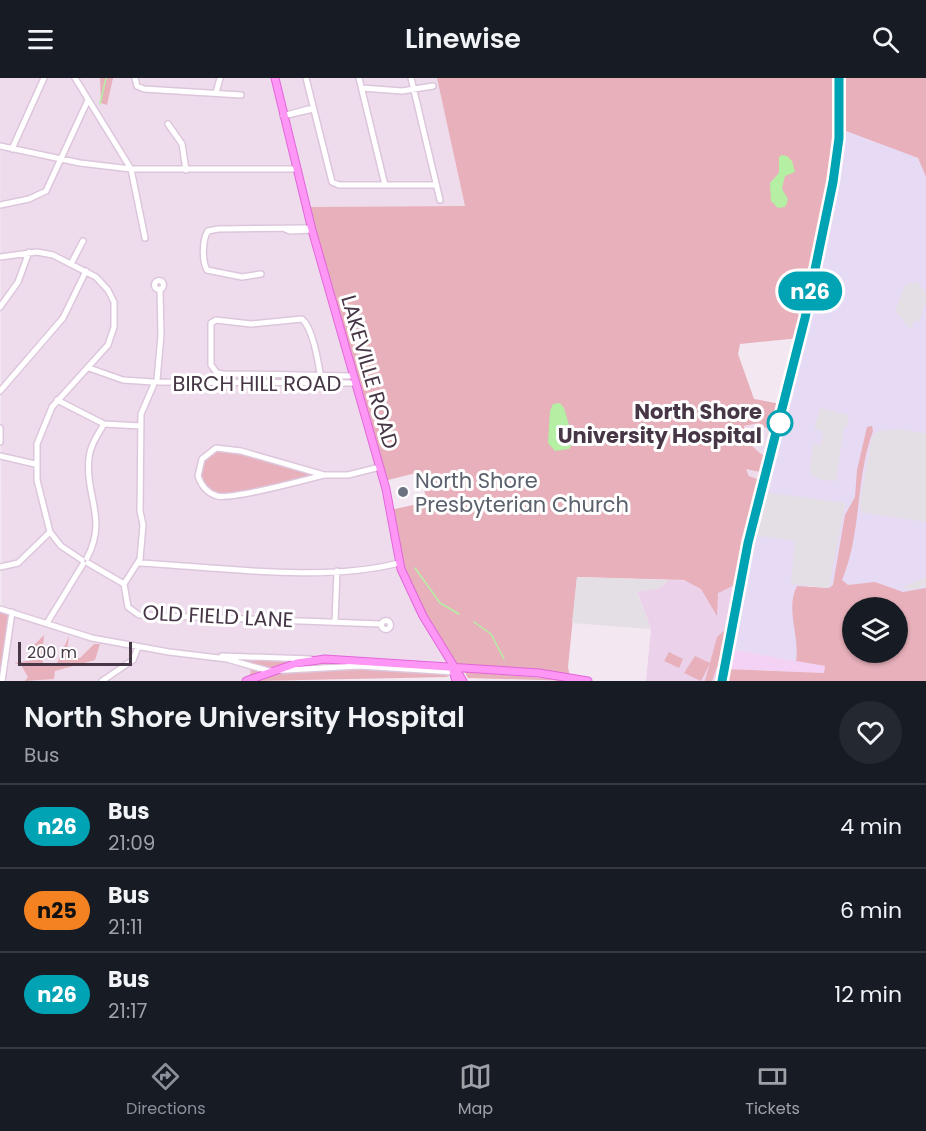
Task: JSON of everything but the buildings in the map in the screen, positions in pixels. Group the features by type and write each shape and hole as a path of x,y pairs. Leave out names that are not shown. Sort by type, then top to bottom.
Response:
{"main road":[{"name":"LAKEVILLE ROAD","path":"275,78 312,230 380,467 399,563 412,596 454,670 463,681"},
{"path":"722,681 748,543 805,318 832,190 839,138 839,78"},
{"path":"246,681 316,659 454,670 539,673 588,681"},
{"name":"LAKEVILLE ROAD","path":"454,670 456,681"}],"street":[{"path":"12,149 44,78"},
{"path":"75,78 131,169 145,238"},
{"path":"135,78 137,86 144,89 241,95"},
{"path":"216,93 220,78"},
{"path":"306,78 330,179 339,185 436,185"},
{"path":"359,78 385,185"},
{"path":"411,78 440,200"},
{"path":"362,88 414,90 433,86"},
{"path":"0,205 44,194 51,185 88,100"},
{"path":"284,116 313,109"},
{"path":"168,124 182,144 186,170"},
{"path":"0,146 62,160 131,169 296,169"},
{"path":"261,274 242,277 207,270 205,236 211,230 312,230"},
{"path":"71,264 83,241"},
{"path":"0,307 18,282 29,252"},
{"path":"0,256 29,252 49,254 86,271 108,290 115,308 111,339 89,368 57,400 40,433 35,464 50,532 61,546 124,584"},
{"path":"0,391 63,318 86,271"},
{"path":"160,289 161,335 156,382 142,410 139,563 244,570 337,571 368,569 399,563"},
{"path":"322,384 320,375 308,328 302,319 251,324 212,321 212,369 223,374 320,375 354,380"},
{"name":"BIRCH HILL ROAD","path":"89,368 123,380 156,382 322,384 354,380"},
{"path":"57,400 104,424 141,426"},
{"path":"47,623 85,561 98,523 89,470 91,450 104,424"},
{"path":"99,432 116,425"},
{"path":"0,428 0,442"},
{"path":"324,475 225,447 216,448 206,454 198,470 203,487 211,494 221,497 324,475 354,474 380,467"},
{"path":"0,456 35,464"},
{"path":"0,567 18,563 50,532"},
{"name":"OLD FIELD LANE","path":"139,563 124,584 128,607 144,617 381,624"},
{"path":"335,621 337,571"},
{"path":"0,609 92,638 202,656 272,672 359,666 454,670"},
{"path":"2,681 12,612"},
{"path":"102,681 134,660 138,647"},
{"path":"202,656 316,659"},
{"path":"246,681 251,672 248,665"}],"shaded area":[{"path":"0,78 437,78 465,206 306,207 389,504 452,667 248,665 251,672 246,681 2,681"},
{"path":"100,78 113,78 107,105 101,103"},
{"path":"437,78 926,78 926,177 918,158 838,128 800,338 740,344 738,354 754,399 781,404 773,429 766,428 759,423 744,426 751,444 765,456 766,460 760,472 746,469 749,476 757,479 761,485 754,499 751,535 741,582 718,593 717,616 701,589 684,580 577,577 568,667 570,677 452,667 405,581 390,510 427,502 420,472 384,481 306,207 465,206"},
{"name":"North Shore University Hospital","path":"838,128 918,158 926,177 926,591 911,595 808,586 796,661 730,649 751,535 763,500 762,492 787,400"},
{"path":"782,155 792,161 795,172 785,176 782,188 787,201 785,207 778,208 771,201 770,183 779,173 779,157"},
{"path":"917,282 926,293 926,300 919,322 915,320 911,329 895,311 905,285"},
{"path":"560,403 564,408 574,442 569,449 555,451 548,443 550,411 553,404"},
{"path":"820,408 849,415 847,427 844,427 836,481 822,480 810,474 813,444 821,445 823,431 814,429"},
{"path":"779,414 764,486 749,475 743,464 762,454 756,451 747,437 744,426 759,423 766,428"},
{"path":"872,426 873,431 863,468 853,544 842,580 848,585 875,582 903,592 926,588 926,681 722,681 725,669 824,673 825,666 796,661 792,604 797,586 829,588 833,585 845,515 855,497 857,470 867,427"},
{"path":"901,429 926,434 926,522 861,512 860,500 872,437 878,431"},
{"path":"220,447 324,475 221,497 203,487 200,472 204,459"},
{"path":"763,492 845,503 829,588 791,584 795,541 751,535 763,500"},
{"path":"577,577 668,580 660,588 637,592 651,629 572,623"},
{"path":"926,577 926,586 911,590 901,588"},
{"path":"668,580 741,582 722,681 646,681 651,629 637,591 660,588"},
{"path":"0,609 12,612 0,681"},
{"path":"725,630 726,641 712,681 705,681 717,637"},
{"path":"44,635 42,660 45,666 53,666 57,663 69,636 66,657 80,658 94,644 100,644 95,660 55,671 54,679 25,681 28,677 21,665 14,663 40,659 32,647"},
{"path":"729,649 825,666 824,673 725,669"},
{"path":"669,652 683,659 679,668 664,661"},
{"path":"228,656 334,659 359,666 272,671 247,680 251,672 248,665"},
{"path":"695,656 710,663 701,681 684,673"},
{"path":"365,668 443,673 449,677 251,681 275,674"},
{"path":"464,671 576,681 468,678"}],"waterway":[{"path":"100,104 106,78"},
{"path":"415,568 440,603 459,614"},
{"path":"474,622 491,634 504,659"}],"bus line":[{"name":"n26","path":"722,681 728,659 748,543 776,440 805,318 833,182 839,138 839,78"}],"place":[{"name":"North Shore University Hospital","path":"780,423"},
{"name":"North Shore Presbyterian Church","path":"403,492"}]}
